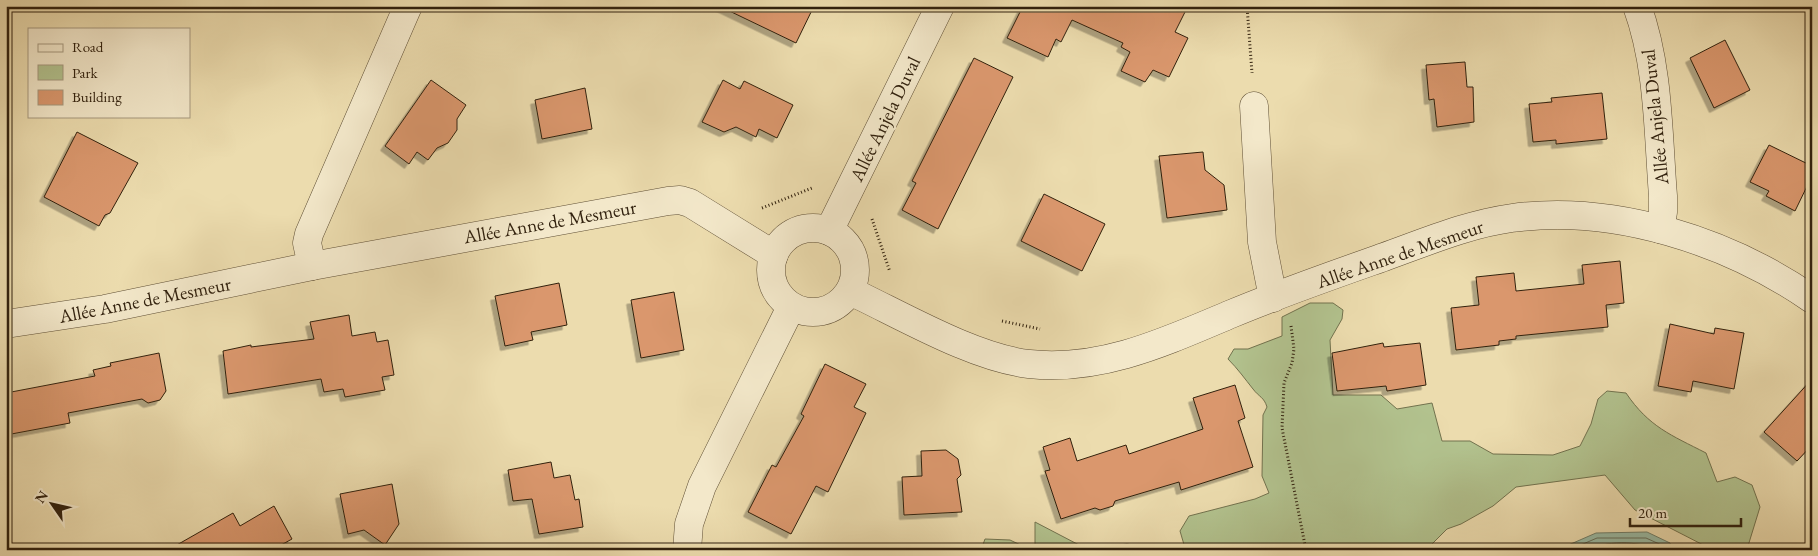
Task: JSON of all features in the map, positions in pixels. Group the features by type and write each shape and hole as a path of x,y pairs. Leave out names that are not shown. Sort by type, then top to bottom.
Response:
{"street":[{"path":"312,266 307,242 308,234 408,6"},
{"name":"Allée Anjela Duval","path":"829,231 853,186 940,6"},
{"name":"Allée Anjela Duval","path":"1638,6 1646,30 1651,59 1664,212 1660,229"},
{"path":"1254,106 1262,242 1280,296"},
{"name":"Allée Anne de Mesmeur","path":"6,324 105,309 312,266 641,205 680,200 690,203 774,255"},
{"name":"Allée Anne de Mesmeur","path":"850,291 960,343 1003,359 1051,365 1121,357 1444,235 1512,218 1574,217 1684,234 1736,255 1766,270 1812,299"},
{"path":"816,228 829,231 840,237 848,246 853,257 855,270 850,291 842,301 824,311 803,312 791,307 776,291 771,280 771,267 774,255 780,244 790,234 802,229 816,228"},
{"path":"687,550 689,524 702,486 791,307"}],"path":[{"path":"1247,6 1254,106"},
{"path":"759,209 830,180 853,186 863,194 892,277"},
{"path":"1280,296 1294,349 1292,363 1284,383 1282,428 1306,550"},
{"path":"998,320 1045,329"}],"green space":[{"path":"1310,303 1333,303 1343,310 1342,319 1330,340 1333,395 1381,395 1397,409 1432,403 1442,441 1470,441 1493,454 1553,455 1580,446 1591,424 1598,399 1607,391 1626,393 1643,414 1661,429 1706,453 1717,482 1735,477 1752,485 1760,507 1748,546 1740,550 1713,550 1635,510 1605,475 1516,487 1493,506 1461,524 1447,529 1426,550 1166,550 1185,548 1180,531 1189,516 1255,499 1269,493 1262,476 1263,415 1267,407 1263,399 1228,359 1234,349 1248,349 1282,336 1282,317"},
{"path":"1035,522 1081,546 1104,547 1127,544 1157,550 1035,550"},
{"path":"985,539 1010,540 1031,550 981,550"}],"water":[{"path":"1647,532 1670,543 1673,550 1557,550 1596,533"}],"building":[{"path":"719,6 814,6 796,43"},
{"path":"1023,6 1188,6 1175,32 1188,38 1169,77 1153,70 1145,82 1121,71 1130,52 1121,47 1123,43 1072,20 1061,42 1056,39 1048,57 1007,38"},
{"path":"1725,40 1750,90 1714,108 1690,58"},
{"path":"974,58 1013,77 938,229 902,210 916,183 912,181"},
{"path":"1465,62 1467,87 1473,87 1474,122 1437,127 1434,99 1429,100 1426,65"},
{"path":"431,80 466,105 457,119 457,130 448,143 437,148 428,160 417,152 409,164 385,146"},
{"path":"723,80 740,89 744,81 793,105 777,138 759,129 756,137 736,127 724,132 702,122"},
{"path":"585,88 592,129 542,139 535,100"},
{"path":"1602,93 1607,139 1556,144 1556,140 1533,142 1529,104 1552,102 1551,98"},
{"path":"77,132 138,163 110,213 105,215 99,226 44,197"},
{"path":"1769,145 1812,166 1812,176 1795,211 1766,196 1769,191 1750,182"},
{"path":"1203,152 1205,170 1224,185 1227,210 1167,218 1159,156"},
{"path":"1044,194 1105,224 1082,271 1021,241"},
{"path":"1620,261 1624,303 1606,305 1608,327 1516,336 1516,339 1499,341 1499,345 1456,350 1451,308 1479,305 1476,277 1514,273 1516,291 1584,284 1582,265"},
{"path":"559,283 567,325 531,332 533,340 505,346 495,296"},
{"path":"674,292 684,350 641,358 631,300"},
{"path":"349,315 352,336 375,332 377,342 388,340 394,375 382,377 385,390 345,397 343,389 324,392 321,379 228,394 223,351 251,345 251,347 314,339 310,322"},
{"path":"1670,324 1714,334 1715,328 1744,333 1734,389 1693,381 1691,392 1658,386"},
{"path":"1383,343 1384,347 1420,343 1426,385 1387,391 1386,386 1337,391 1332,353"},
{"path":"159,353 166,391 160,400 148,403 142,399 68,413 70,423 6,435 6,393 95,376 93,370 111,366 110,363"},
{"path":"825,364 866,384 854,407 866,413 828,492 816,486 791,534 748,512 772,465 776,467 804,416 801,414"},
{"path":"1812,379 1812,445 1797,461 1764,432"},
{"path":"1235,385 1245,418 1238,421 1253,467 1181,490 1179,482 1115,501 1113,506 1100,510 1095,508 1061,519 1045,471 1050,470 1043,447 1070,438 1077,461 1126,445 1129,454 1203,429 1193,398"},
{"path":"946,450 958,459 961,475 957,479 962,512 904,515 902,477 922,476 921,451"},
{"path":"551,462 554,478 570,475 575,500 579,499 583,527 539,534 532,499 513,501 508,470"},
{"path":"392,484 399,524 385,545 364,530 348,534 340,494"},
{"path":"274,506 292,539 272,550 168,550 233,513 240,526"}]}
